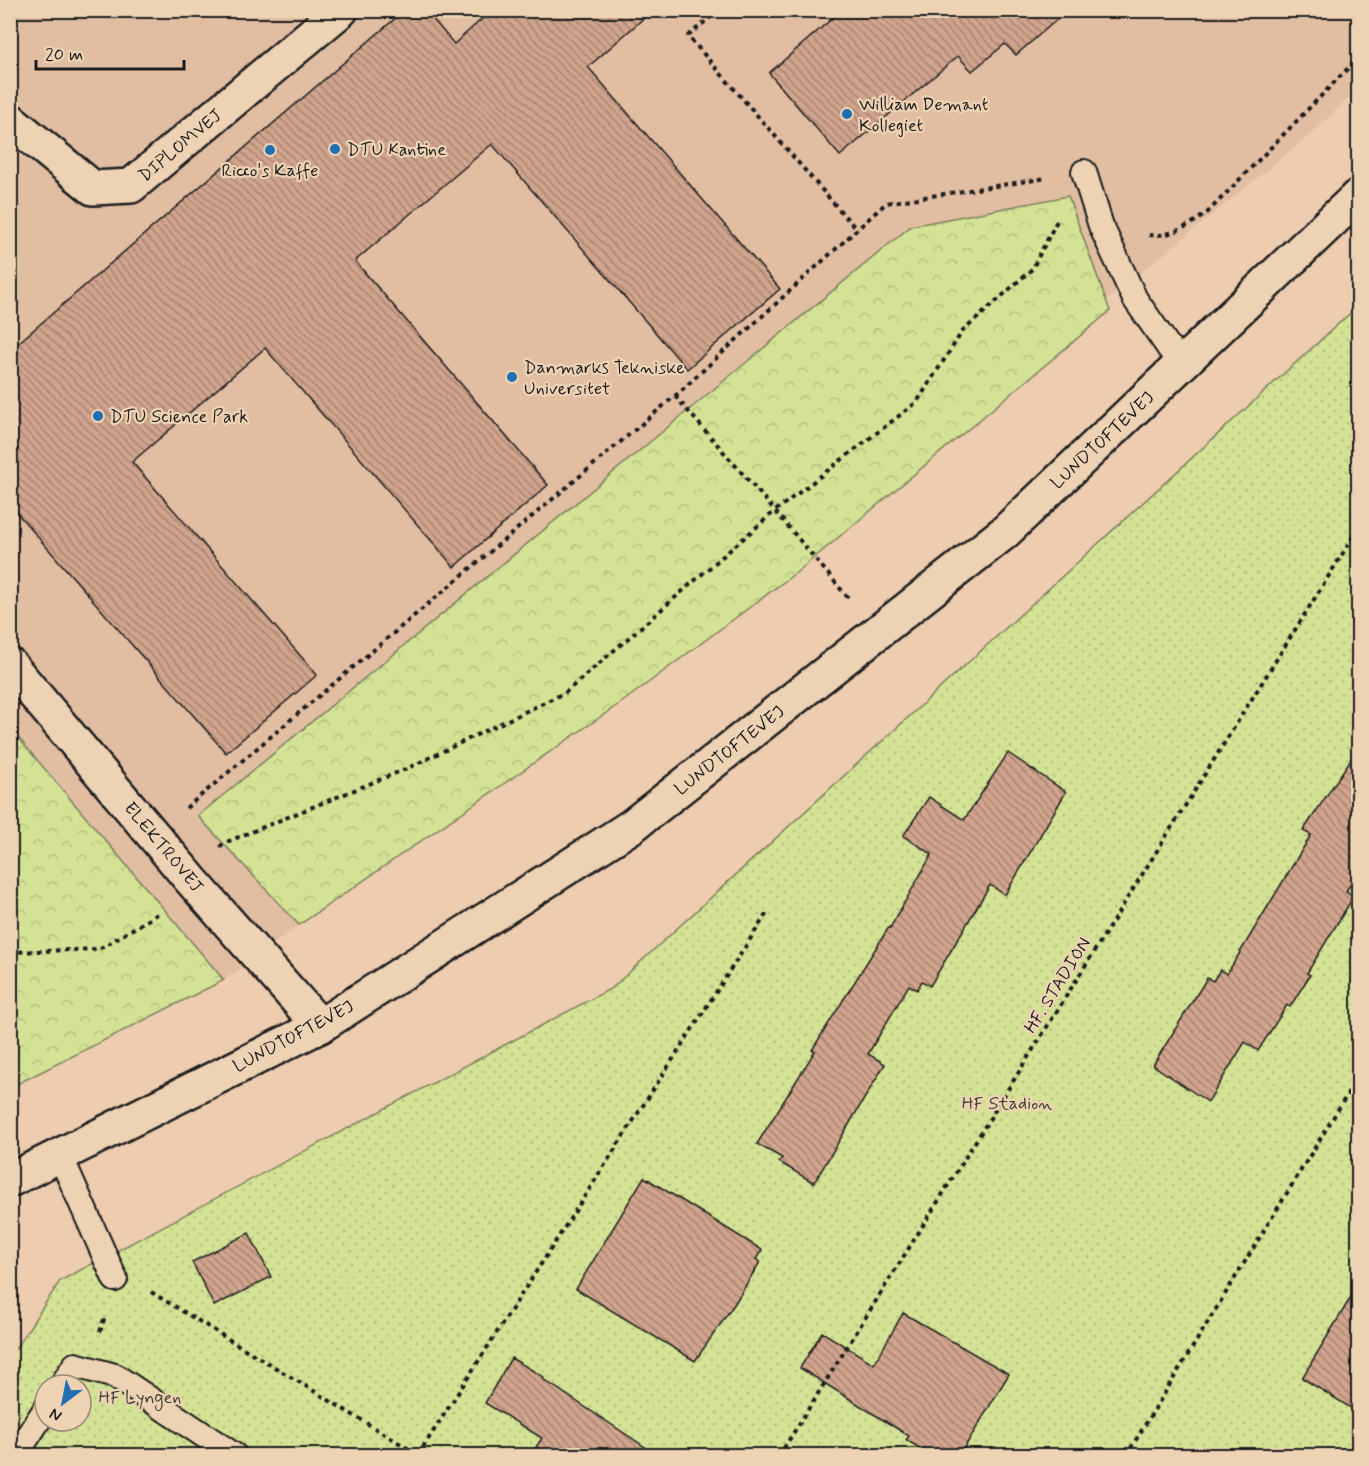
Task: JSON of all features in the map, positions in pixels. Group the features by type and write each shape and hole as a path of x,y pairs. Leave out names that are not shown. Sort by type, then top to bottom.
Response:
{"street":[{"name":"DIPLOMVEJ","path":"10,120 93,188 131,186 341,10"},
{"name":"LUNDTOFTEVEJ","path":"10,1180 320,1026 632,826 1005,532 1359,196"},
{"name":"ELEKTROVEJ","path":"10,665 191,880 320,1026"}],"lane":[{"path":"1084,172 1101,226 1136,299 1181,365"},
{"path":"60,1155 115,1279"},
{"path":"70,1373 75,1365 115,1376 235,1455"},
{"path":"15,1455 33,1428"}],"path":[{"path":"719,10 688,36 857,230"},
{"path":"1101,226 1160,236 1188,227 1206,213 1359,58"},
{"path":"154,835 675,396 886,204 1084,172"},
{"path":"10,952 99,950 173,905 191,880 224,843 406,769 566,692 775,511 916,402 962,332 1032,269 1063,208 1093,201"},
{"path":"675,396 877,633"},
{"name":"HF. STADION","path":"779,1455 1359,529"},
{"path":"91,1368 115,1279 143,1287 419,1455 767,914"},
{"path":"1126,1455 1359,1077"}],"shaded area":[{"name":"Danmarks Tekniske Universitet","path":"11,11 1358,11 1358,89 1312,133 714,621 224,980 11,1087"}],"green space":[{"path":"1068,196 1110,311 797,572 625,700 299,925 198,816 911,226"},
{"name":"HF Stadion","path":"1358,306 1358,1455 11,1455 10,1357 60,1281 612,988"},
{"path":"10,728 224,980 11,1087 10,1087"}],"building":[{"name":"DTU Science Park","path":"405,10 425,10 454,44 492,10 653,10 588,67 780,289 687,369 492,144 355,261 548,485 454,567 265,348 132,462 317,675 226,753 10,505 10,350"},
{"name":"William Demant Kollegiet","path":"842,10 1068,10 1016,55 1005,44 972,71 958,56 840,156 769,73"},
{"path":"1359,747 1359,871 1346,891 1354,896 1307,973 1310,975 1290,1007 1287,1005 1258,1051 1245,1042 1208,1102 1153,1065 1207,978 1213,981 1220,970 1227,974 1311,835 1303,831"},
{"path":"1008,753 1066,792 1005,895 990,885 930,986 922,981 917,990 909,985 868,1054 885,1064 814,1183 779,1162 782,1158 757,1144 815,1051 812,1050 890,928 932,854 903,836 929,797 964,820"},
{"path":"644,1177 762,1250 756,1259 760,1262 695,1361 576,1289"},
{"path":"249,1233 271,1277 214,1306 192,1262"},
{"path":"1359,1284 1359,1413 1302,1378"},
{"path":"903,1313 1009,1374 960,1455 932,1455 906,1440 909,1436 800,1368 822,1332 874,1364"},
{"path":"511,1358 544,1377 543,1379 657,1455 531,1455 542,1438 485,1403"}],"place":[{"name":"William Demant Kollegiet","path":"847,114"},
{"name":"DTU Kantine","path":"335,149"},
{"name":"Ricco's Kaffe","path":"270,150"},
{"name":"Danmarks Tekniske Universitet","path":"512,377"},
{"name":"DTU Science Park","path":"98,416"}],"park label":[{"name":"HF Lyngen","path":"140,1397"}]}
